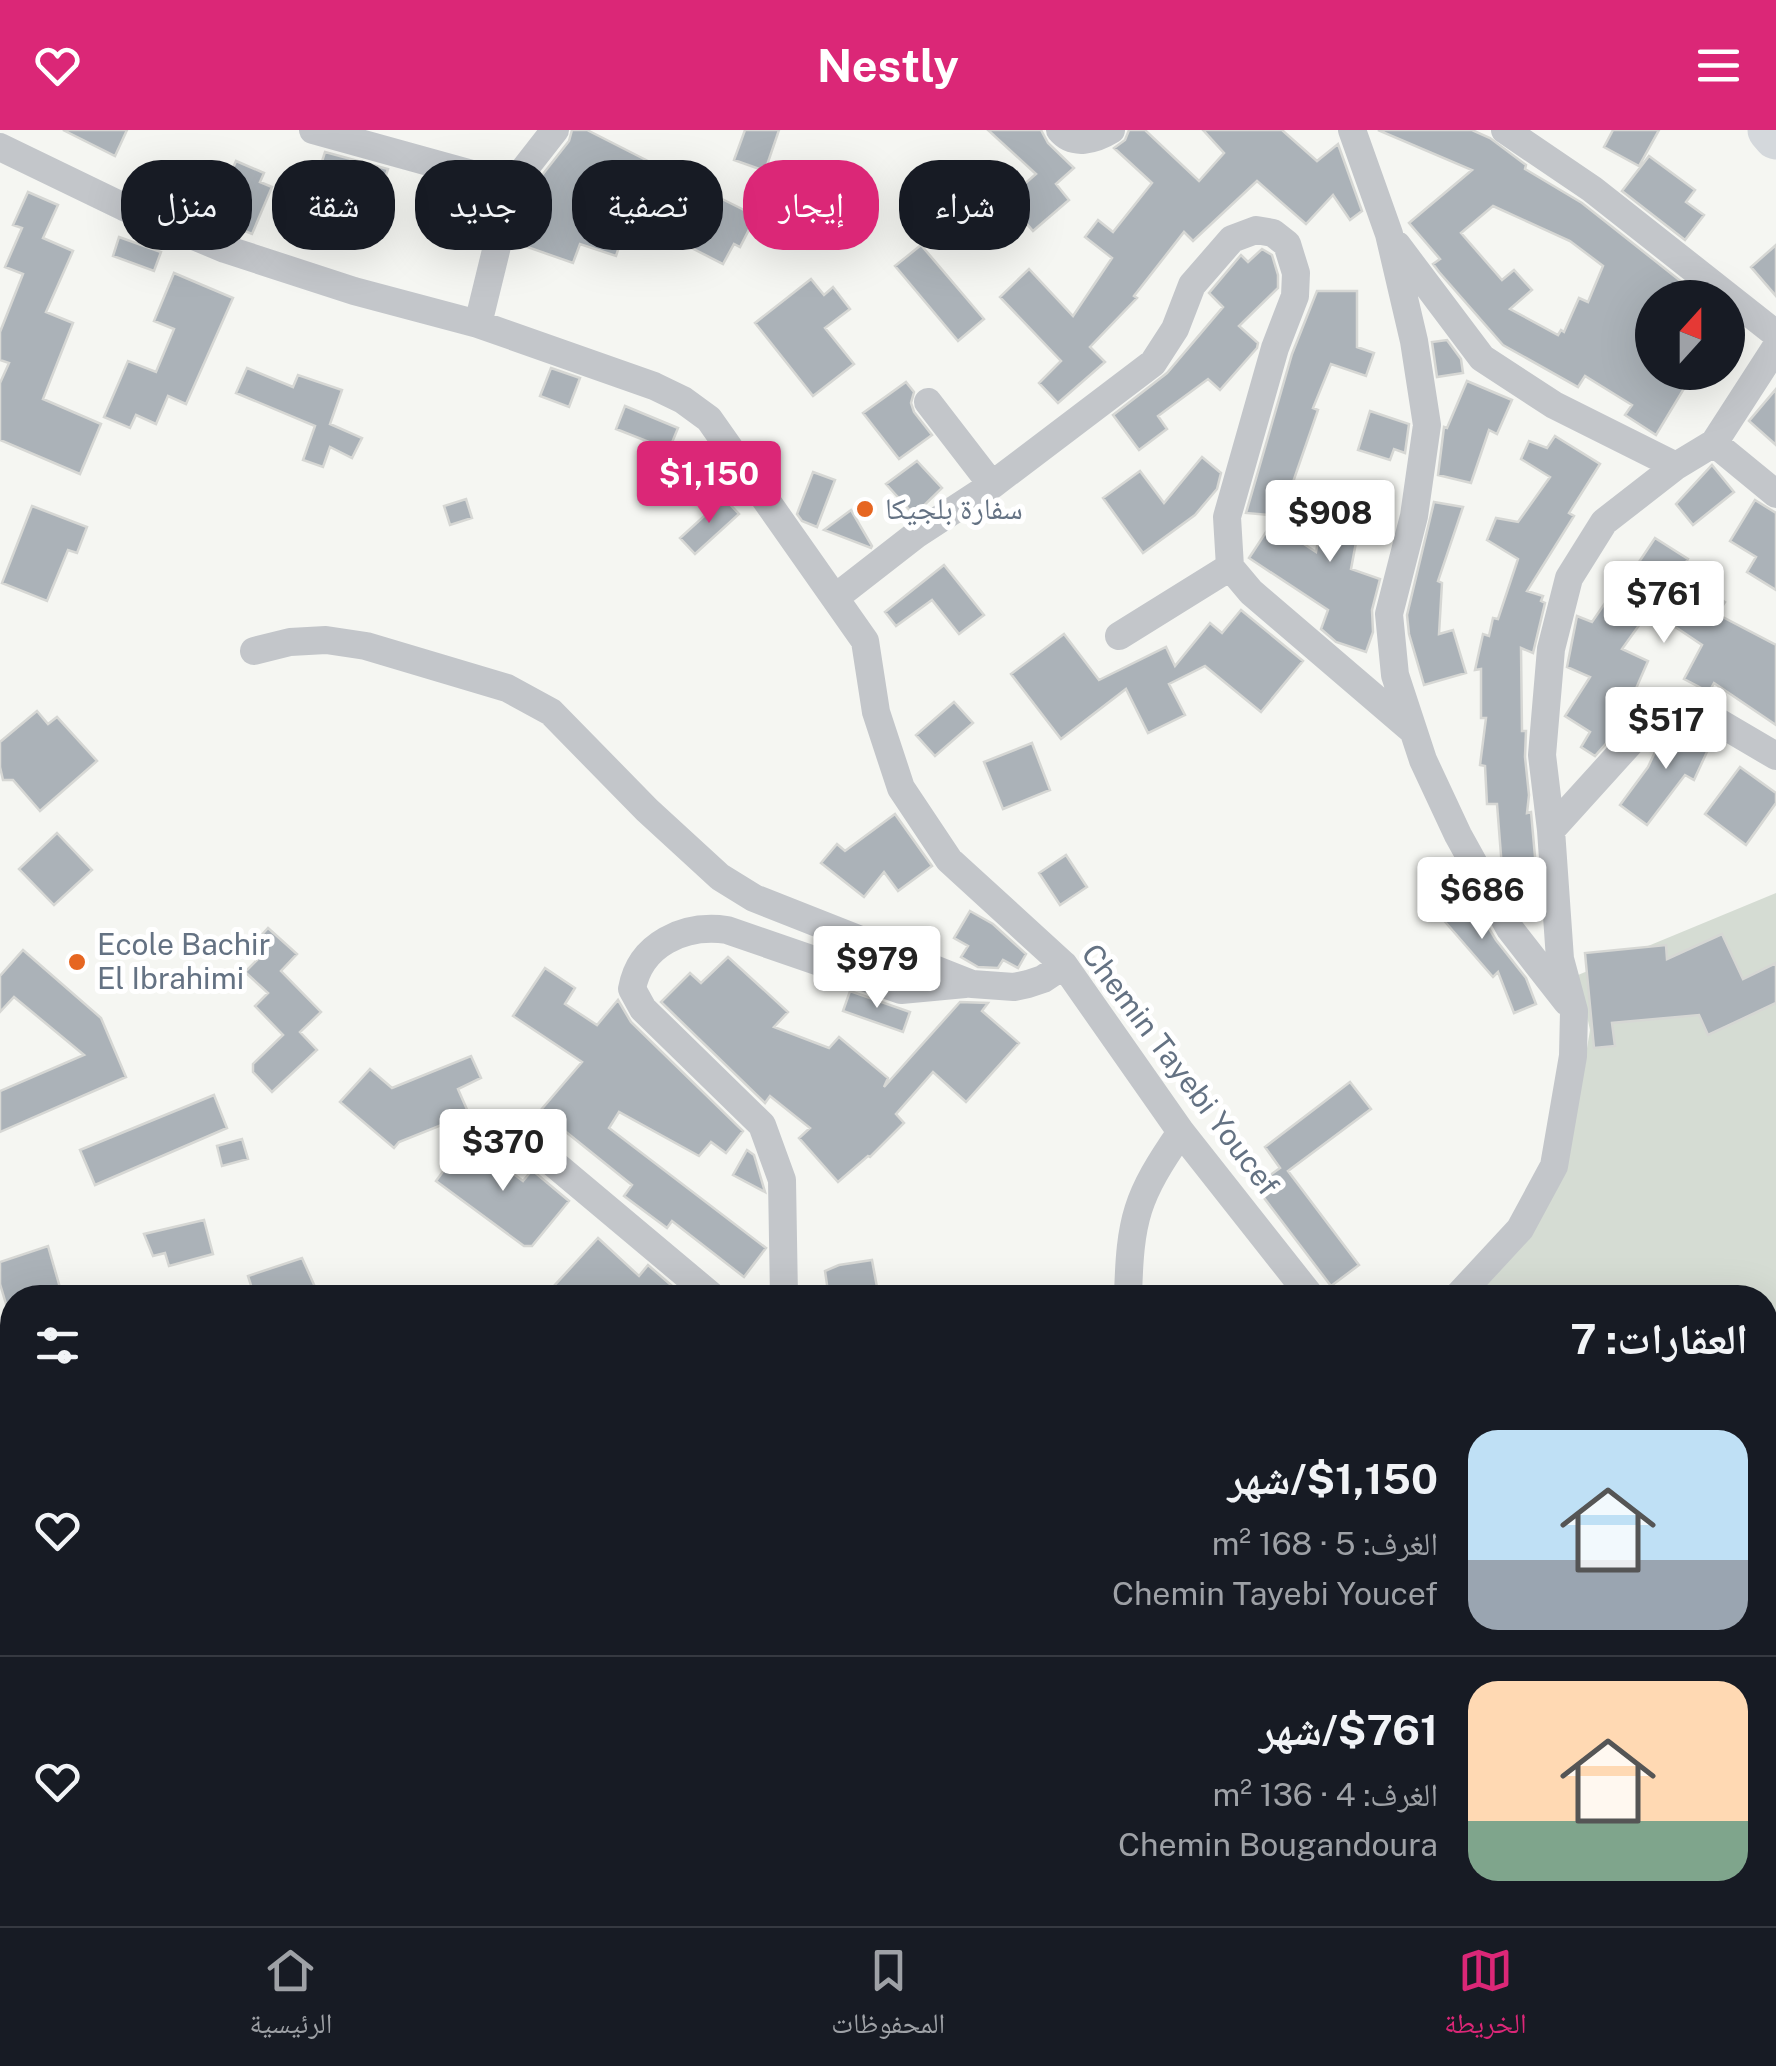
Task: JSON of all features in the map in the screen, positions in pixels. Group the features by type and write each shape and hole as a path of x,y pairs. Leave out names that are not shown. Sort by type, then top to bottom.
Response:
{"main road":[{"path":"1770,130 1776,136"}],"street":[{"path":"313,130 424,160"},
{"path":"531,160 555,130"},
{"path":"1060,130 1065,136 1086,140 1111,130"},
{"path":"1352,130 1389,234 1414,341 1427,425 1414,516 1389,614 1394,675 1410,728 1458,836 1510,929 1574,1011"},
{"path":"1505,130 1592,189 1776,334"},
{"name":"Chemin Tayebi Youcef","path":"0,147 124,207 225,249 354,291 478,324 654,386 684,400 709,419 864,641 876,712 901,788 949,860 1064,964 1182,1132 1302,1285"},
{"path":"836,597 1154,363 1175,329 1192,285 1232,240 1256,230 1273,233 1292,251 1296,296 1276,348 1227,517 1230,567 1252,592 1410,728"},
{"path":"1389,234 1482,358 1554,405 1676,466"},
{"path":"478,324 496,250"},
{"path":"1468,1285 1520,1229 1554,1166 1574,1056 1574,1011 1560,959 1552,830 1542,755 1551,649 1569,578 1604,522 1676,466 1714,443 1776,347"},
{"path":"928,402 992,485"},
{"path":"1714,443 1776,494"},
{"path":"1119,636 1230,567"},
{"path":"254,651 290,642 326,640 353,644 507,688 551,712 648,810 737,888 972,984"},
{"path":"1552,830 1638,734 1668,710 1708,716 1776,756"},
{"path":"784,1285 782,1180 762,1125 643,1009 632,989 640,964 648,954 675,936 709,928 727,930 901,990 1028,984 1043,980 1064,964"},
{"path":"1128,1285 1129,1246 1137,1208 1150,1177 1182,1132"},
{"path":"522,1137 698,1285"}],"shaded area":[{"path":"1776,893 1776,1285 1471,1285 1577,1109 1590,1030 1578,975"}],"building":[{"path":"63,130 127,130 115,156"},
{"path":"572,130 587,130 646,160 572,160 572,250 578,250 573,263 536,250 552,250 552,163 569,141"},
{"path":"745,130 779,130 769,160 743,160 743,163 734,160"},
{"path":"988,130 1041,130 1048,143 1074,168 1056,184 1069,200 1033,231 1030,179 1036,174 1030,168 1030,160 1021,160"},
{"path":"1129,130 1145,130 1199,181 1224,153 1203,130 1282,130 1317,161 1338,144 1362,211 1350,220 1333,195 1306,224 1257,181 1193,241 1184,232 1134,296 1137,298 1090,347 1105,362 1058,403 1039,383 1061,361 1000,297 1029,269 1073,316 1112,258 1085,237 1098,220 1113,232 1152,183 1114,148 1125,140"},
{"path":"1378,130 1472,130 1490,138 1526,165 1525,169 1582,203 1679,280 1635,280 1635,390 1683,390 1656,435 1625,415 1632,405 1585,376 1578,387 1503,345 1433,264 1440,259 1409,223 1472,170","holes":["1493,206 1570,241 1603,266 1588,302 1579,298 1564,332 1561,330 1558,335 1510,309 1532,290 1514,270 1502,280 1461,233"]},
{"path":"1613,130 1659,130 1639,166 1604,147"},
{"path":"325,152 355,160 322,160"},
{"path":"1649,156 1695,190 1686,202 1704,215 1685,240 1622,191"},
{"path":"252,168 264,173 260,182 272,187 252,234"},
{"path":"28,192 58,205 43,238 73,251 46,312 73,323 43,399 101,424 80,474 0,440 0,383 9,363 0,360 0,332 23,274 5,267 22,228 13,225"},
{"path":"723,200 743,210 743,241 740,247 734,244 723,264 696,250 723,250"},
{"path":"119,237 121,250 161,252 154,271 113,256"},
{"path":"1776,245 1776,296 1751,267"},
{"path":"1262,249 1272,255 1278,288 1239,326 1258,343 1257,348 1220,390 1208,379 1158,416 1167,429 1139,450 1113,415 1167,373 1223,307 1209,293 1241,255 1248,262"},
{"path":"915,250 925,250 984,319 958,341 895,266"},
{"path":"174,273 233,298 186,404 168,396 156,424 136,415 130,428 104,417 128,361 156,372 174,329 154,321"},
{"path":"811,279 824,295 833,287 850,309 825,328 854,364 813,396 755,323"},
{"path":"1317,291 1357,291 1357,347 1374,353 1366,376 1331,364 1313,408 1318,410 1291,488 1282,488 1279,516 1246,513 1292,354"},
{"path":"1447,340 1461,359 1463,373 1437,377 1432,342"},
{"path":"247,368 293,387 298,375 342,390 330,424 362,438 352,458 330,447 323,467 303,460 315,426 236,393"},
{"path":"551,368 580,378 569,407 540,396"},
{"path":"1467,381 1512,400 1497,434 1489,430 1471,483 1438,475 1444,427 1447,428"},
{"path":"906,382 914,392 914,412 932,435 899,459 863,413"},
{"path":"1776,389 1776,445 1749,421"},
{"path":"625,406 678,428 669,450 616,429"},
{"path":"1370,411 1409,424 1405,453 1394,449 1390,460 1358,450"},
{"path":"1555,436 1600,464 1569,513 1574,516 1527,591 1543,596 1541,601 1545,603 1533,653 1521,648 1527,813 1531,812 1537,879 1503,881 1497,804 1487,804 1485,766 1480,765 1486,718 1481,718 1481,669 1475,670 1483,634 1489,636 1493,618 1498,619 1518,559 1487,540 1496,518 1518,522 1550,477 1521,459 1529,441 1547,448"},
{"path":"1202,457 1221,473 1217,489 1195,515 1143,553 1103,498 1140,471 1164,503"},
{"path":"917,461 942,488 914,515 886,484"},
{"path":"1712,465 1734,492 1693,525 1676,504"},
{"path":"813,472 835,480 817,527 802,521 797,514"},
{"path":"1329,482 1378,491 1371,534 1358,532 1351,569 1380,579 1372,610 1373,632 1366,652 1336,642 1321,629 1328,610 1249,558 1272,523 1316,552"},
{"path":"724,498 739,514 695,554 680,538"},
{"path":"466,499 472,518 450,525 444,506"},
{"path":"1755,500 1776,513 1776,590 1747,572 1756,557 1730,541"},
{"path":"1434,502 1463,507 1438,581 1442,583 1439,634 1453,630 1466,673 1424,685 1407,615"},
{"path":"32,506 87,527 77,553 68,550 47,601 2,583"},
{"path":"851,510 872,546 871,548 824,530"},
{"path":"1655,538 1688,559 1680,572 1725,602 1717,614 1776,645 1776,725 1714,683 1709,692 1684,679 1702,645 1650,610 1622,649 1648,661 1628,707 1595,756 1581,747 1590,732 1565,716 1590,677 1567,667 1577,616 1592,622"},
{"path":"944,565 984,615 959,634 932,600 896,626 885,612"},
{"path":"1241,610 1303,661 1261,712 1205,666 1169,684 1185,715 1148,733 1126,689 1061,739 1011,674 1064,634 1099,680 1166,647 1175,666 1210,623 1222,633"},
{"path":"954,702 973,723 935,756 916,735"},
{"path":"37,711 48,724 57,717 97,761 40,811 13,780 3,780 0,767 0,742"},
{"path":"1673,729 1712,741 1694,780 1685,775 1647,825 1620,805 1648,767 1662,737"},
{"path":"1032,743 1050,790 1003,809 984,762"},
{"path":"1740,767 1776,793 1776,803 1746,845 1705,814"},
{"path":"895,814 932,866 898,891 884,872 864,897 821,863 837,844 845,851"},
{"path":"57,833 92,870 54,905 19,869"},
{"path":"1066,855 1087,887 1060,905 1039,873"},
{"path":"1458,877 1496,940 1526,978 1536,1004 1514,1013 1498,972 1493,977 1427,901"},
{"path":"970,911 993,924 1026,954 1018,968 1003,960 998,968 978,967 961,957 968,946 954,938"},
{"path":"268,928 297,954 281,971 321,1012 300,1032 317,1050 272,1092 253,1072 253,1064 283,1035 255,1006 268,993 245,972 257,960 247,951"},
{"path":"1722,934 1743,979 1776,963 1776,1003 1708,1035 1699,1015 1612,1023 1615,1046 1594,1048 1585,953 1666,945 1667,959"},
{"path":"23,950 101,1018 126,1077 0,1132 0,1091 84,1055 14,997 0,1012 0,976"},
{"path":"728,957 788,1012 774,1027 829,1048 839,1037 888,1078 884,1087 960,1002 988,1003 982,1011 1019,1043 966,1102 933,1072 896,1114 904,1123 838,1182 799,1138 810,1128 770,1096 765,1103 661,1002 690,973 701,983"},
{"path":"545,968 575,988 565,1004 597,1025 618,1000 631,1022 743,1131 726,1153 711,1142 699,1156 619,1112 609,1128 766,1248 744,1277 672,1221 667,1228 624,1196 632,1185 540,1111 582,1062 513,1016"},
{"path":"850,991 910,1012 903,1032 843,1011"},
{"path":"471,1056 481,1078 458,1089 469,1114 399,1142 394,1148 340,1102 370,1069 392,1088"},
{"path":"1350,1082 1371,1109 1288,1171 1359,1265 1332,1285 1255,1186 1280,1168 1265,1147"},
{"path":"214,1095 227,1128 95,1185 80,1150"},
{"path":"242,1139 248,1159 222,1166 217,1146"},
{"path":"467,1139 523,1181 532,1170 569,1201 532,1246 524,1246 436,1181"},
{"path":"747,1150 754,1155 765,1192 733,1175"},
{"path":"204,1220 213,1254 169,1266 165,1253 153,1256 144,1234"},
{"path":"598,1238 639,1276 648,1265 671,1285 555,1285"},
{"path":"48,1246 59,1285 0,1285 0,1262"},
{"path":"302,1258 314,1285 251,1285 248,1276"},
{"path":"872,1260 877,1285 827,1285 825,1271"}],"place":[{"name":"سفارة بلجيكا","path":"865,509"},
{"name":"Ecole Bachir El Ibrahimi","path":"77,962"}]}
